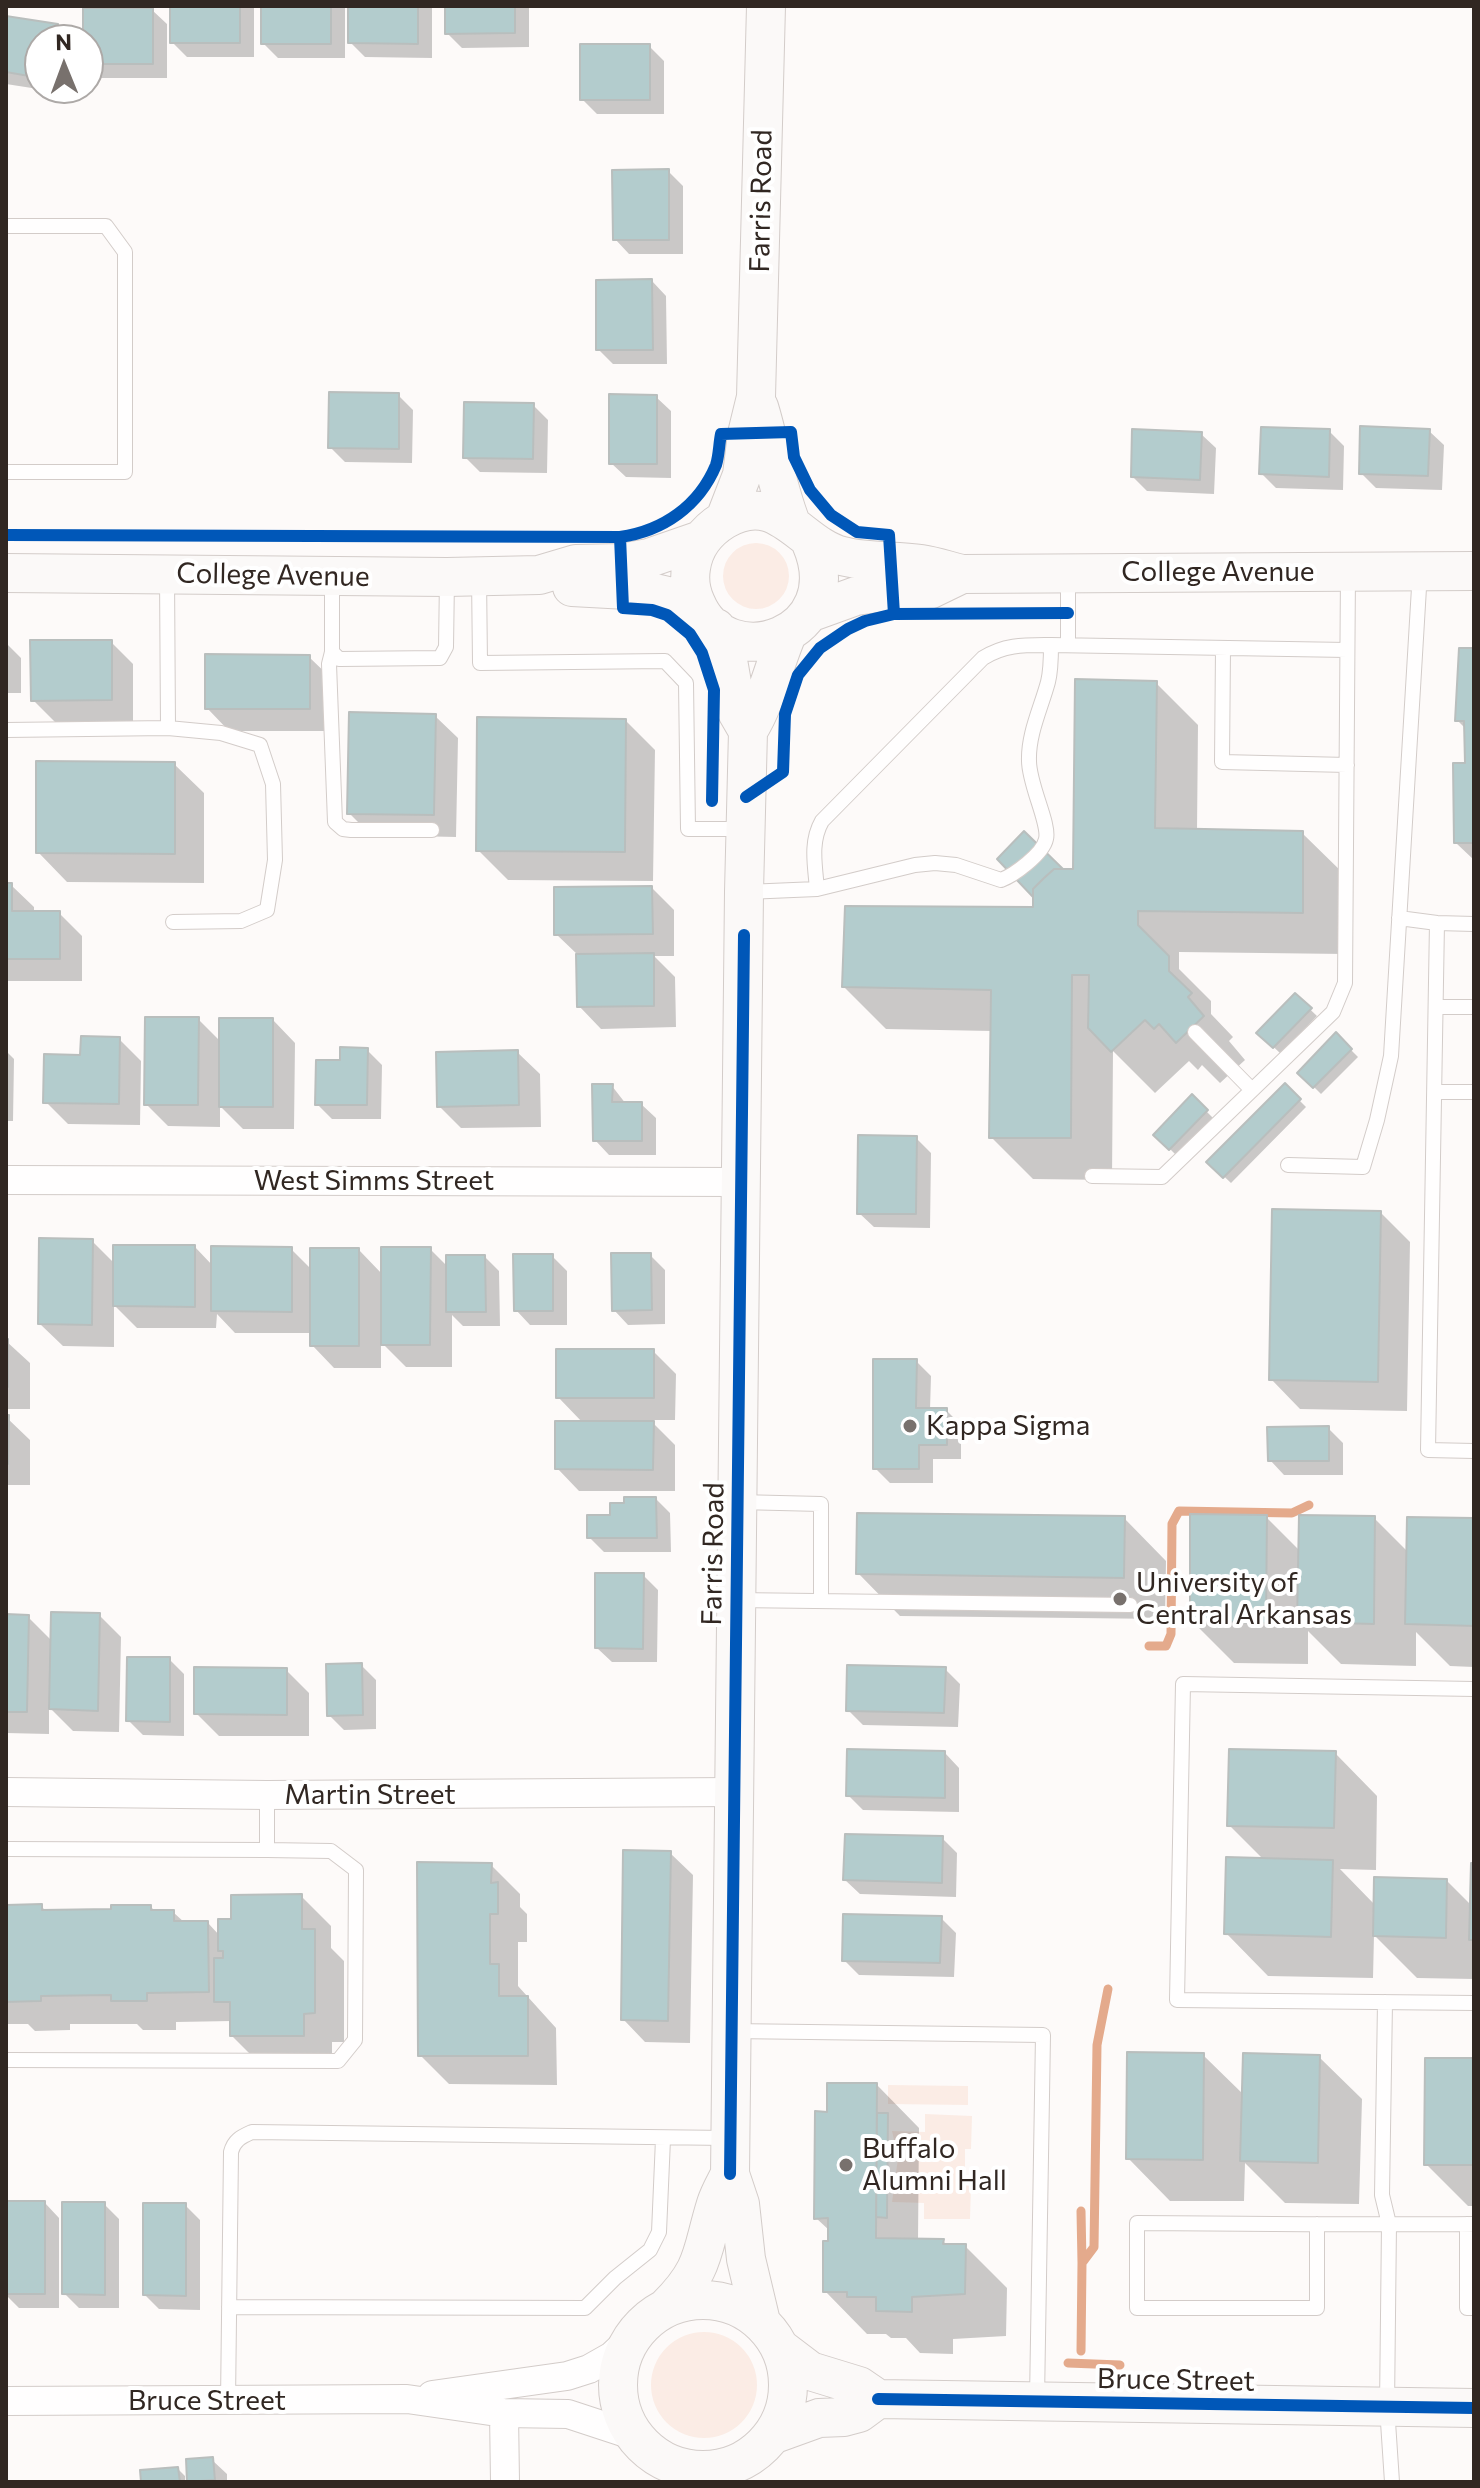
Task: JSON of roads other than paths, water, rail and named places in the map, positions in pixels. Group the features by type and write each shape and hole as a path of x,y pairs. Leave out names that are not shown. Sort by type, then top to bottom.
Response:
{"street":[{"name":"Farris Road","path":"713,530 742,475 756,397 766,6"},
{"name":"Farris Road","path":"756,397 767,433 774,476 801,533"},
{"path":"747,512 766,512 801,533 818,560 821,578 818,597 799,623 763,641 744,641 707,618 692,593 689,575 692,557 713,530 747,512"},
{"name":"College Avenue","path":"6,573 539,575 576,564 621,563 649,558 713,530"},
{"name":"College Avenue","path":"801,533 839,556 865,561 922,564 962,574 1474,571"},
{"name":"College Avenue","path":"799,623 856,596 929,590 962,574"},
{"name":"College Avenue","path":"539,575 575,588 646,591 672,597 707,618"},
{"name":"Farris Road","path":"707,618 729,666 737,712 748,731"},
{"name":"Farris Road","path":"771,2336 746,2259 740,2204 730,2156 745,829 748,731 759,713 776,659 799,623"},
{"name":"West Simms Street","path":"6,1180 741,1182"},
{"name":"Martin Street","path":"6,1792 267,1795 734,1792"},
{"name":"Farris Road","path":"667,2307 696,2272 707,2245 730,2156"},
{"path":"716,2300 733,2305 771,2336 787,2366 787,2402 760,2455 713,2469 678,2466 659,2459 626,2421 618,2388 619,2371 631,2338 667,2307 716,2300"},
{"name":"Bruce Street","path":"771,2336 810,2371 859,2386 878,2399 1474,2408"},
{"name":"Bruce Street","path":"6,2401 407,2399 567,2376 589,2369 612,2356 631,2338"},
{"name":"Bruce Street","path":"407,2399 504,2413 568,2414 659,2459"},
{"name":"Bruce Street","path":"760,2455 819,2418 859,2413 878,2399"},
{"path":"504,2413 505,2482"}],"lane":[{"path":"6,226 106,226 125,252 125,472 6,472"},
{"path":"1092,1176 1162,1177 1333,1012 1345,983 1348,571"},
{"path":"1288,1165 1363,1167 1377,1120 1391,1056 1420,571"},
{"path":"167,574 168,728"},
{"path":"1068,574 1068,645"},
{"path":"332,576 332,652 329,664 335,822 343,829 351,830 432,830"},
{"path":"332,652 339,659 440,658 446,647 463,577"},
{"path":"463,577 480,663 665,661 686,683 688,829 745,829"},
{"path":"817,889 813,845 815,832 822,821 983,658 998,649 1017,645 1068,645 1347,650"},
{"path":"744,892 817,889 935,863 956,865 1001,880 1014,875 1043,847 1047,837 1047,825 1032,787 1028,756 1049,677 1051,645"},
{"path":"1223,649 1222,762 1347,765"},
{"path":"6,730 168,728 221,733 260,745 273,784 275,860 267,910 241,921 173,922"},
{"path":"1399,918 1474,924"},
{"path":"1437,923 1428,1450 1474,1451"},
{"path":"1436,1007 1474,1007"},
{"path":"1195,1032 1252,1090"},
{"path":"1435,1092 1474,1092"},
{"path":"738,1502 821,1504 821,1601"},
{"path":"736,1600 1130,1605"},
{"path":"1474,1689 1183,1684 1177,2000 1474,2003"},
{"path":"267,1795 267,1850"},
{"path":"6,1849 331,1851 356,1870 355,2040 338,2061 6,2060"},
{"path":"1385,2002 1382,2195 1389,2224 1387,2407 1392,2482"},
{"path":"731,2031 1043,2035 1037,2402"},
{"path":"228,2401 231,2152 233,2144 252,2132 663,2139 730,2156"},
{"path":"229,2307 585,2308 656,2242 663,2139"},
{"path":"1317,2224 1317,2308 1137,2308 1137,2223 1470,2224 1467,2308 1474,2308"}],"waterway":[{"path":"1149,1646 1166,1646 1171,1634 1172,1524 1179,1511 1292,1513 1309,1505"},
{"path":"1081,2351 1082,2263 1094,2247 1097,2045 1108,1989"},
{"path":"1081,2211 1082,2263"},
{"path":"1068,2363 1120,2365"}],"place":[{"name":"Kappa Sigma","path":"910,1426"},
{"name":"University of Central Arkansas","path":"1120,1599"},
{"name":"Buffalo Alumni Hall","path":"846,2165"}]}
